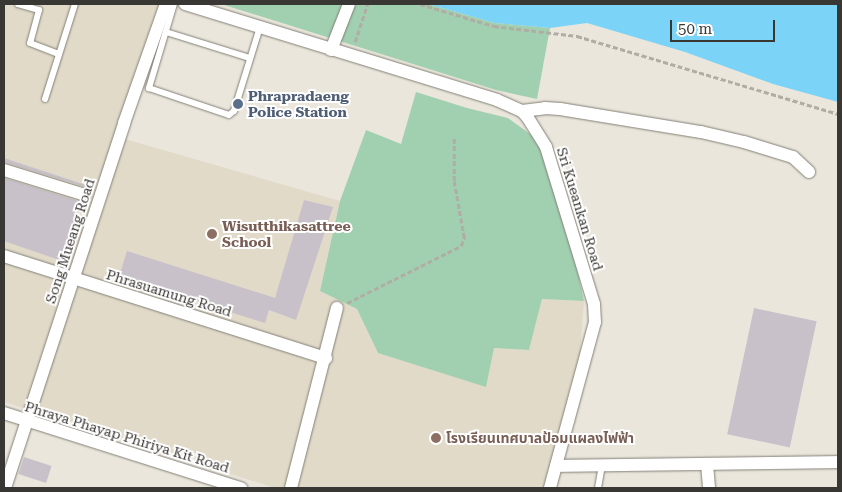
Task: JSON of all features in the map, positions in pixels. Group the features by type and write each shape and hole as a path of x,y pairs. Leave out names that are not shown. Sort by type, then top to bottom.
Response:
{"street":[{"name":"Song Mueang Road","path":"5,488 166,4"},
{"path":"185,4 497,100 522,111 544,108 560,109 701,132 744,142 793,157 809,172"},
{"path":"331,50 349,4"},
{"name":"Sri Kueankan Road","path":"522,111 546,148 594,304 595,322 550,488"},
{"path":"4,170 82,194"},
{"name":"Phrasuamung Road","path":"4,256 326,358"},
{"path":"291,488 326,358 337,308"},
{"name":"Phraya Phayap Phiriya Kit Road","path":"4,414 241,488"},
{"path":"556,466 838,462"},
{"path":"707,464 709,488"}],"lane":[{"path":"18,4 40,7 30,43 59,54"},
{"path":"45,99 75,4"},
{"path":"174,4 150,83 150,90 228,115 234,111 260,27"},
{"path":"166,32 250,58"},
{"path":"598,488 602,466"}],"path":[{"path":"351,56 366,4"},
{"path":"420,4 494,26 558,33 590,39 838,114"},
{"path":"337,308 461,246 464,238 454,181 454,137"}],"shaded area":[{"path":"4,4 169,4 125,139 340,201 320,291 357,309 378,353 493,348 529,350 542,299 584,301 580,354 544,488 275,488 4,402"}],"green space":[{"path":"221,4 428,4 495,23 550,28 537,99 496,90"},
{"path":"416,92 467,108 508,118 537,139 570,237 584,301 542,299 529,350 494,348 486,387 378,353 357,309 320,291 340,201 366,130 401,144"}],"water":[{"path":"428,4 838,4 838,102 773,84 685,52 587,23 550,28 495,23"}],"building":[{"path":"4,158 86,185 86,187 4,162"},
{"path":"4,178 81,202 62,261 4,241"},
{"path":"304,200 333,207 296,320 269,310 265,323 119,277 127,251 275,298"},
{"path":"754,308 817,321 790,447 727,434"},
{"path":"24,457 52,466 46,483 18,474"}],"place":[{"name":"Phrapradaeng Police Station","path":"238,104"},
{"name":"Wisutthikasattree School","path":"212,234"},
{"name":"โรงเรียนเทศบาลป้อมแผลงไฟฟ้า","path":"436,438"}]}
